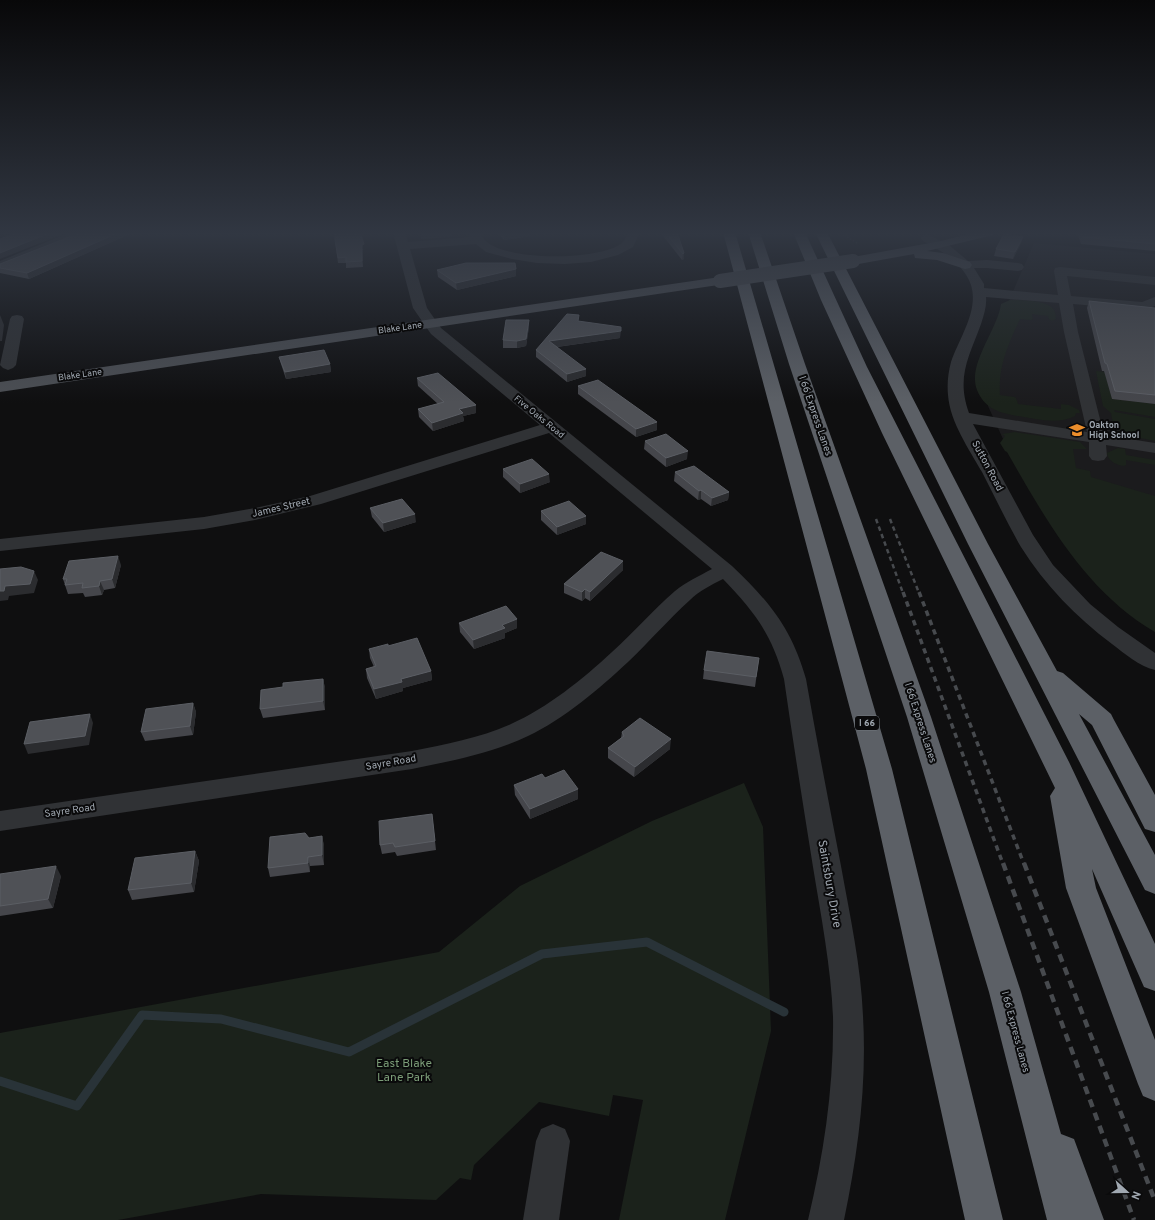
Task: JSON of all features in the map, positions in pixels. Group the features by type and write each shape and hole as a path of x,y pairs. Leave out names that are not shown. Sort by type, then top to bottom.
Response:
{"highway":[{"name":"I 66","path":"745,289 879,769 984,1220"},
{"name":"I 66 Express Lanes","path":"773,289 919,717 1004,992 1066,1220"},
{"path":"823,289 867,386 1056,762 1155,977"},
{"path":"850,289 974,537 1155,882"},
{"path":"1045,670 1102,720 1155,821"},
{"path":"1056,762 1081,888 1155,1084"},
{"path":"1004,992 1085,1220"}],"main road":[{"name":"Blake Lane","path":"3,373 426,318 629,289"}],"street":[{"name":"Five Oaks Road","path":"414,289 420,308 436,331 725,570"},
{"name":"Sutton Road","path":"978,289 979,307 977,316 958,361 955,373 956,396 962,417 1007,505 1045,568 1062,588 1102,626 1136,652 1155,663"},
{"path":"1063,289 1071,332 1097,439 1098,456"},
{"path":"979,292 1065,298 1144,306 1155,301"},
{"path":"3,373 17,319"},
{"path":"962,417 1155,448"},
{"name":"James Street","path":"0,545 204,523 255,514 315,500 552,428"},
{"name":"Sayre Road","path":"0,821 343,772 465,749 494,740 526,727 565,704 619,658 683,595 696,585 725,570"},
{"name":"Saintsbury Drive","path":"725,570 761,606 781,636 790,660 843,966 848,1015 848,1082 837,1173 826,1220"},
{"path":"541,1220 553,1142"}],"shaded area":[{"name":"Oakton High School","path":"1014,289 1155,289 1155,632 1003,439 988,406 985,389 989,347"}],"green space":[{"path":"1010,300 1034,301 1046,304 1054,310 1056,319 1052,321 1048,316 1032,314 1033,319 1031,320 1020,319 1002,365 1000,395 1016,398 1018,404 1061,409 1061,404 1069,405 1079,410 1080,413 1076,413 1075,416 1068,419 1054,421 1011,415 988,406 980,396 975,380 979,358 994,325 1001,304"},
{"path":"1096,371 1105,372 1112,399 1155,404 1155,417 1114,410 1115,412 1155,419 1155,441 1126,435 1117,429 1113,424 1111,413 1103,406"},
{"path":"1015,432 1080,442 1087,449 1073,449 1076,468 1090,471 1091,477 1155,496 1155,632 1130,615 1108,596 1069,552 1000,443 1005,436 1002,434"},
{"path":"1118,448 1125,449 1126,455 1155,460 1155,465 1126,460 1126,465 1124,466 1115,464 1109,458 1107,453"},
{"name":"East Blake Lane Park","path":"744,783 763,827 771,1031 725,1220 619,1220 643,1100 613,1095 609,1116 539,1102 474,1165 471,1180 460,1178 436,1200 261,1194 118,1220 0,1220 0,1033 439,952 520,886 652,821"}],"building":[{"path":"1089,301 1155,308 1155,395 1115,391 1107,364 1105,363"},
{"path":"567,314 579,315 578,321 621,327 621,331 549,341 586,369 567,374 536,350"},
{"path":"506,320 529,320 526,339 517,341 503,340"},
{"path":"324,350 330,364 285,372 279,357"},
{"path":"438,373 476,405 459,409 463,413 432,423 418,409 444,402 417,378"},
{"path":"598,380 657,422 636,429 578,386"},
{"path":"666,434 688,451 666,458 645,441"},
{"path":"532,459 549,474 520,484 503,469"},
{"path":"694,466 729,492 712,498 701,490 699,491 675,472"},
{"path":"402,499 415,514 383,523 370,508"},
{"path":"569,501 586,516 557,527 541,511"},
{"path":"601,552 623,561 590,592 585,589 582,592 564,584"},
{"path":"118,556 112,579 100,581 99,586 82,588 83,583 65,585 67,579 63,579 69,561"},
{"path":"21,567 34,571 30,584 5,586 4,591 0,591 0,569"},
{"path":"506,606 517,619 502,625 505,628 473,640 459,623"},
{"path":"417,638 431,671 401,679 402,682 374,689 366,669 376,666 369,649 388,644 388,646"},
{"path":"707,651 759,658 756,677 704,670"},
{"path":"323,679 323,701 260,709 261,690 283,687 283,683"},
{"path":"193,703 190,726 141,732 146,709"},
{"path":"90,714 85,736 24,744 30,722"},
{"path":"640,718 671,739 635,767 608,748 624,736 622,732"},
{"path":"564,770 578,789 530,809 514,785 542,774 545,778"},
{"path":"432,814 435,841 395,847 393,843 380,845 379,821"},
{"path":"305,833 309,838 322,836 322,855 308,857 308,863 268,868 270,837"},
{"path":"195,851 191,883 128,890 135,858"},
{"path":"56,866 48,899 0,906 0,874"}],"waterway":[{"path":"0,1081 77,1106 142,1015 221,1019 349,1052 542,954 647,942 784,1012"}],"railway":[{"path":"876,519 903,593"},
{"path":"890,519 919,593"},
{"path":"903,592 1003,864"},
{"path":"919,592 1024,864"},
{"path":"1003,863 1134,1220"},
{"path":"1024,863 1155,1201"}],"place":[{"name":"Oakton High School","path":"1077,430"}]}
